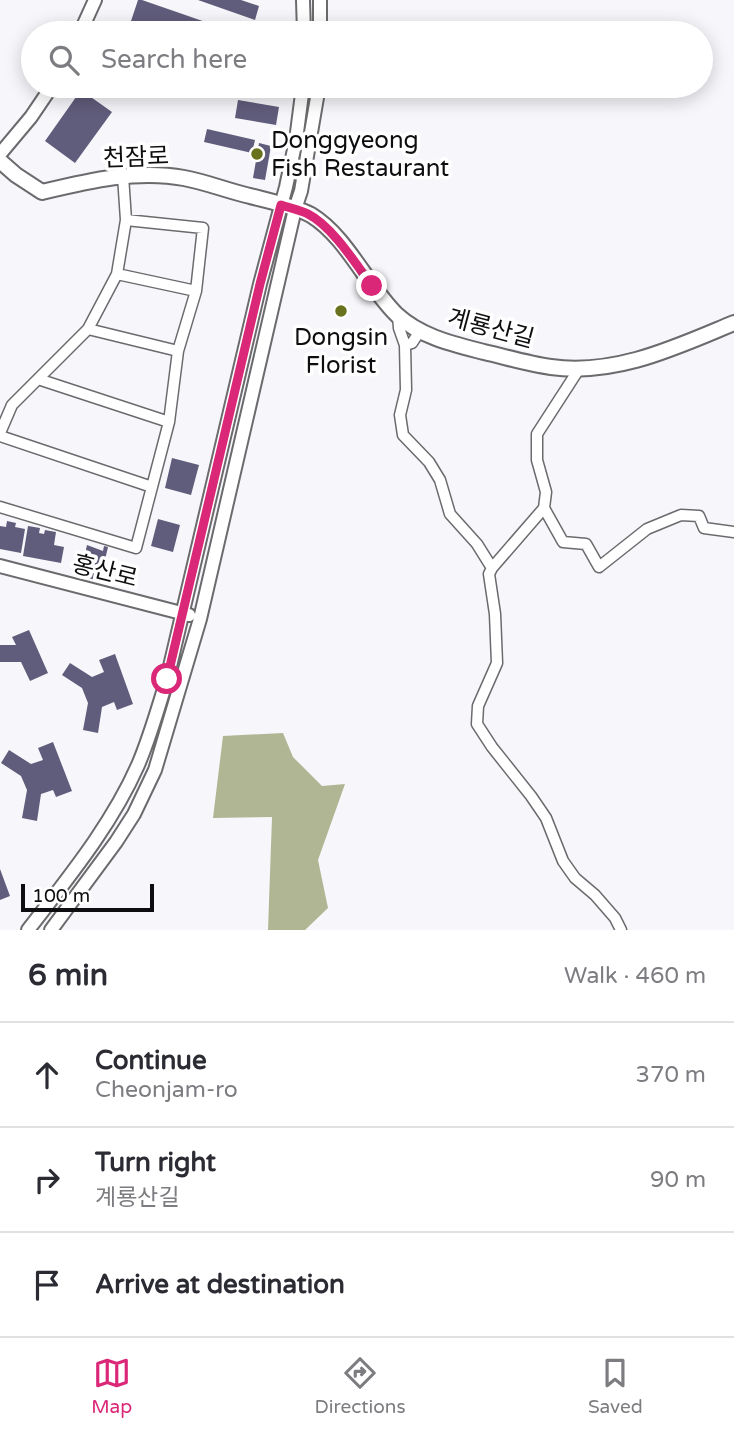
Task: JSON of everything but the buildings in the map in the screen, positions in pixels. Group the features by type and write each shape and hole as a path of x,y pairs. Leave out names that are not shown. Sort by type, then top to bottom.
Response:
{"main road":[{"name":"천잠로","path":"0,161 42,192 123,176 183,178 288,207"},
{"name":"계룡산길","path":"288,207 307,213 320,222 398,315 420,331 448,343 550,367 579,369 637,360 734,323"}],"street":[{"path":"85,21 95,0"},
{"path":"303,0 304,21"},
{"path":"320,0 320,21"},
{"path":"0,154 44,98"},
{"path":"51,930 116,842 134,814 155,770 200,619 288,207 301,98"},
{"path":"28,930 94,842 137,767 153,725 167,679 257,297 288,207 303,183 317,98"},
{"path":"123,176 125,220 117,274 88,329 12,405 0,435 152,487"},
{"path":"0,507 135,548 169,422 178,351 195,290 203,228 125,220"},
{"path":"117,274 195,290"},
{"path":"398,315 405,345 406,390 400,415 403,435 429,462 440,480 450,514 477,544 492,568"},
{"path":"88,329 178,351"},
{"path":"405,345 412,343 420,331"},
{"path":"579,369 537,434 537,460 547,492 544,508 489,574 495,614 497,663 478,706 477,724 546,818 563,861 575,878 595,895 615,918 621,930"},
{"path":"38,379 169,422"},
{"path":"544,508 563,541 586,544 599,567 648,529 681,515 699,516 704,528 734,532"},
{"name":"홍산로","path":"0,566 182,612 200,619"}],"green space":[{"path":"283,733 293,757 322,786 345,784 318,860 328,908 305,930 268,930 272,817 213,818 223,736"}],"place":[{"name":"Donggyeong Fish Restaurant","path":"257,154"},
{"name":"Dongsin Florist","path":"341,311"}],"route":[{"path":"167,679 281,205 307,213 320,222 341,244 372,286"}]}
